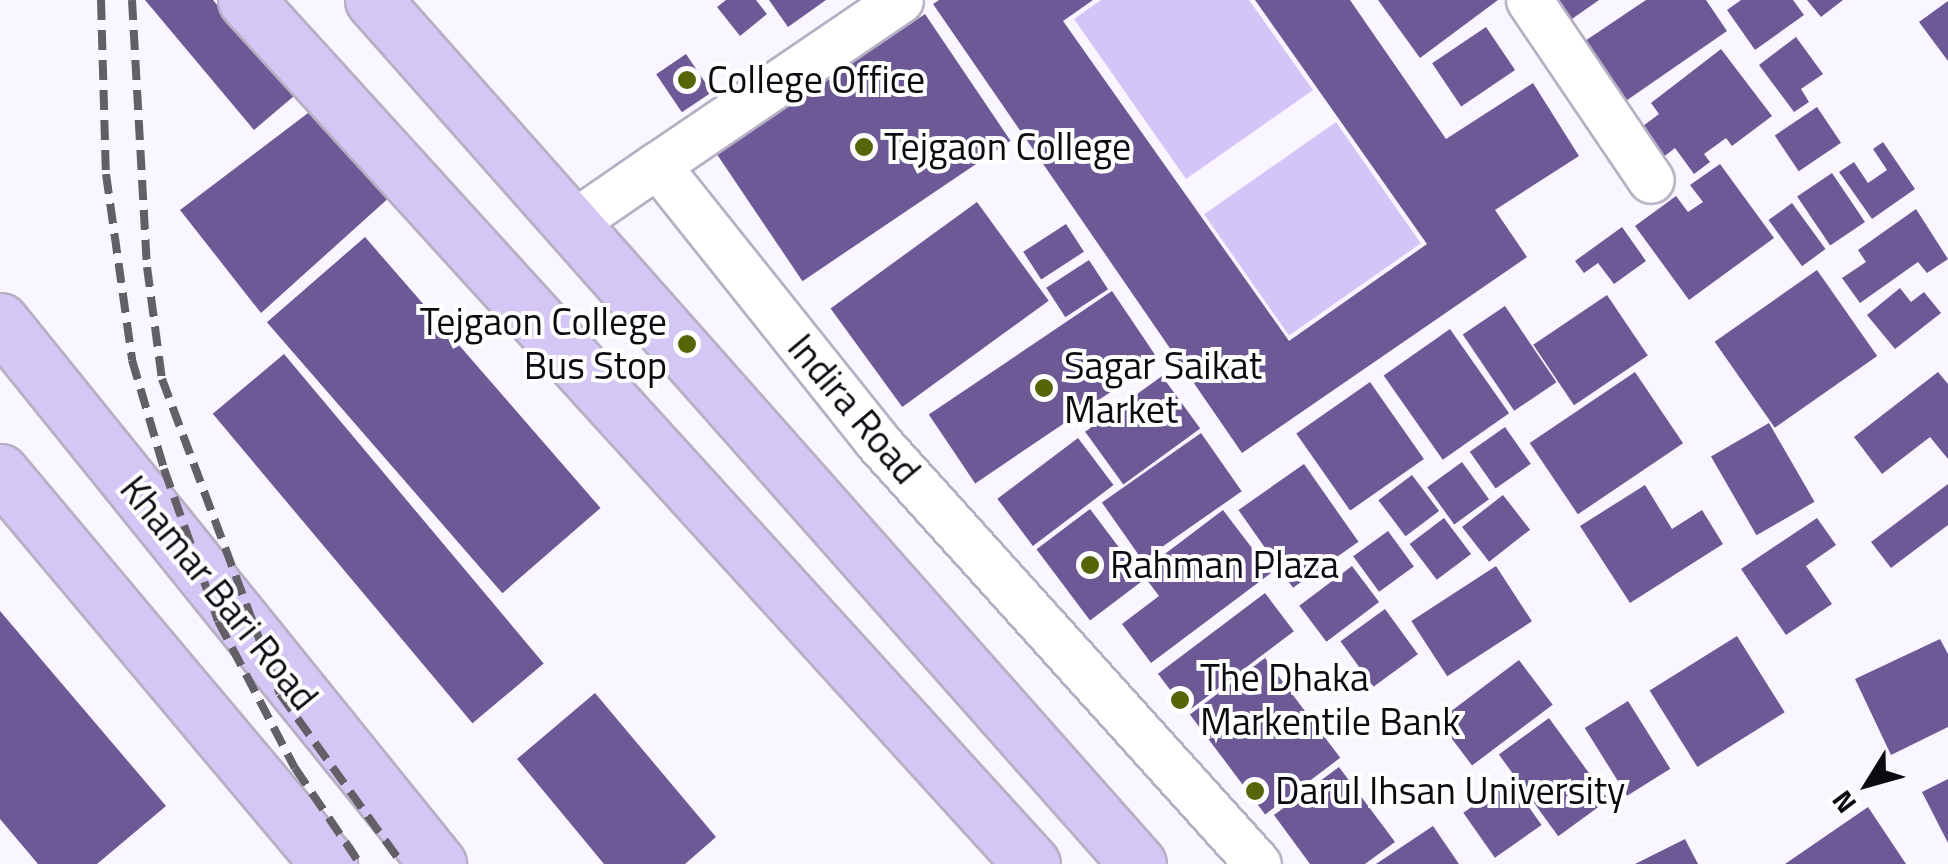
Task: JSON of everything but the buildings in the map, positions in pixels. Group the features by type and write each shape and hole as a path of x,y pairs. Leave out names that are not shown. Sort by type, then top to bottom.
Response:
{"highway":[{"path":"246,0 772,583 1032,864"},
{"path":"373,0 1138,864"},
{"name":"Khamar Bari Road","path":"0,321 438,864"},
{"path":"0,472 329,864"}],"street":[{"path":"570,226 900,0"},
{"path":"1529,0 1651,180"},
{"name":"Indira Road","path":"657,165 876,440 1258,864"}],"shaded area":[{"path":"1101,0 1249,0 1313,90 1186,179 1074,19"},
{"path":"1336,122 1421,243 1289,336 1204,214"}],"railway":[{"path":"101,0 106,174 132,360 164,469 218,621 295,768 360,864"},
{"path":"132,0 147,267 162,379 280,694 402,864"}],"place":[{"name":"College Office","path":"687,80"},
{"name":"Tejgaon College","path":"864,147"},
{"name":"Tejgaon College Bus Stop","path":"687,344"},
{"name":"Sagar Saikat Market","path":"1044,388"},
{"name":"Rahman Plaza","path":"1090,565"},
{"name":"The Dhaka Markentile Bank","path":"1180,700"},
{"name":"Darul Ihsan University","path":"1255,791"}]}
